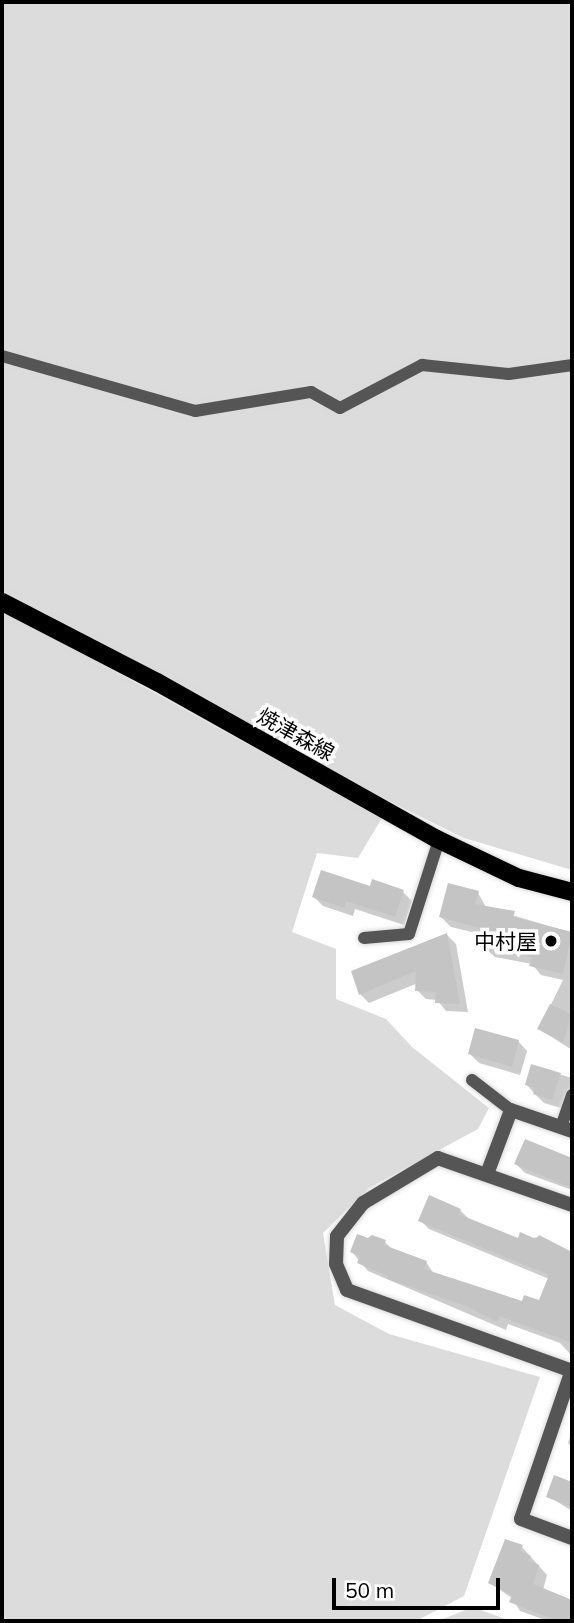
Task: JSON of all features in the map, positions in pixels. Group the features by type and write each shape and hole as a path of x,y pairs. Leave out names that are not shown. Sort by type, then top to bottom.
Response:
{"main road":[{"name":"焼津森線","path":"2,602 157,681 439,840 519,878 572,892"}],"street":[{"path":"488,1174 512,1110 567,1129"},
{"path":"572,1205 438,1158 363,1203 337,1236 335,1264 347,1290 572,1371 520,1519 572,1538"}],"lane":[{"path":"2,356 195,411 311,392 340,408 422,365 509,374 572,365"},
{"path":"364,938 409,934 439,840"},
{"path":"472,1080 512,1110"},
{"path":"567,1129 572,1095"}],"shaded area":[{"path":"2,2 572,2 572,870 464,838 14,616 382,818 358,858 317,853 292,932 336,949 336,999 386,1019 412,1047 489,1108 478,1129 369,1188 323,1233 335,1305 389,1334 540,1377 464,1596 416,1621 2,1621"},
{"path":"473,1607 511,1621 438,1621"}],"building":[{"path":"321,870 370,886 372,879 404,890 395,917 346,901 344,908 312,897"},
{"path":"448,883 479,891 475,904 515,911 513,917 572,932 563,974 529,966 532,957 483,948 488,930 439,917"},
{"path":"447,933 460,1004 435,1003 436,992 415,991 416,971 359,995 351,971"},
{"path":"550,1004 572,1015 563,1042 537,1029"},
{"path":"475,1028 519,1040 512,1067 468,1054"},
{"path":"531,1064 561,1073 552,1100 533,1094 535,1088 525,1085"},
{"path":"525,1139 572,1158 572,1188 514,1164"},
{"path":"429,1195 461,1209 458,1214 518,1238 520,1232 536,1239 539,1235 572,1252 572,1343 499,1316 497,1322 466,1306 387,1279 388,1276 357,1263 360,1256 350,1252 357,1234 368,1238 372,1235 386,1240 384,1245 427,1261 424,1269 522,1301 524,1295 539,1300 549,1275 418,1221"},
{"path":"554,1475 572,1482 572,1507 546,1497"},
{"path":"505,1539 523,1545 520,1551 531,1556 528,1561 539,1565 533,1584 572,1600 572,1621 558,1621 509,1602 512,1595 488,1583"}],"place":[{"name":"中村屋","path":"551,941"}]}
